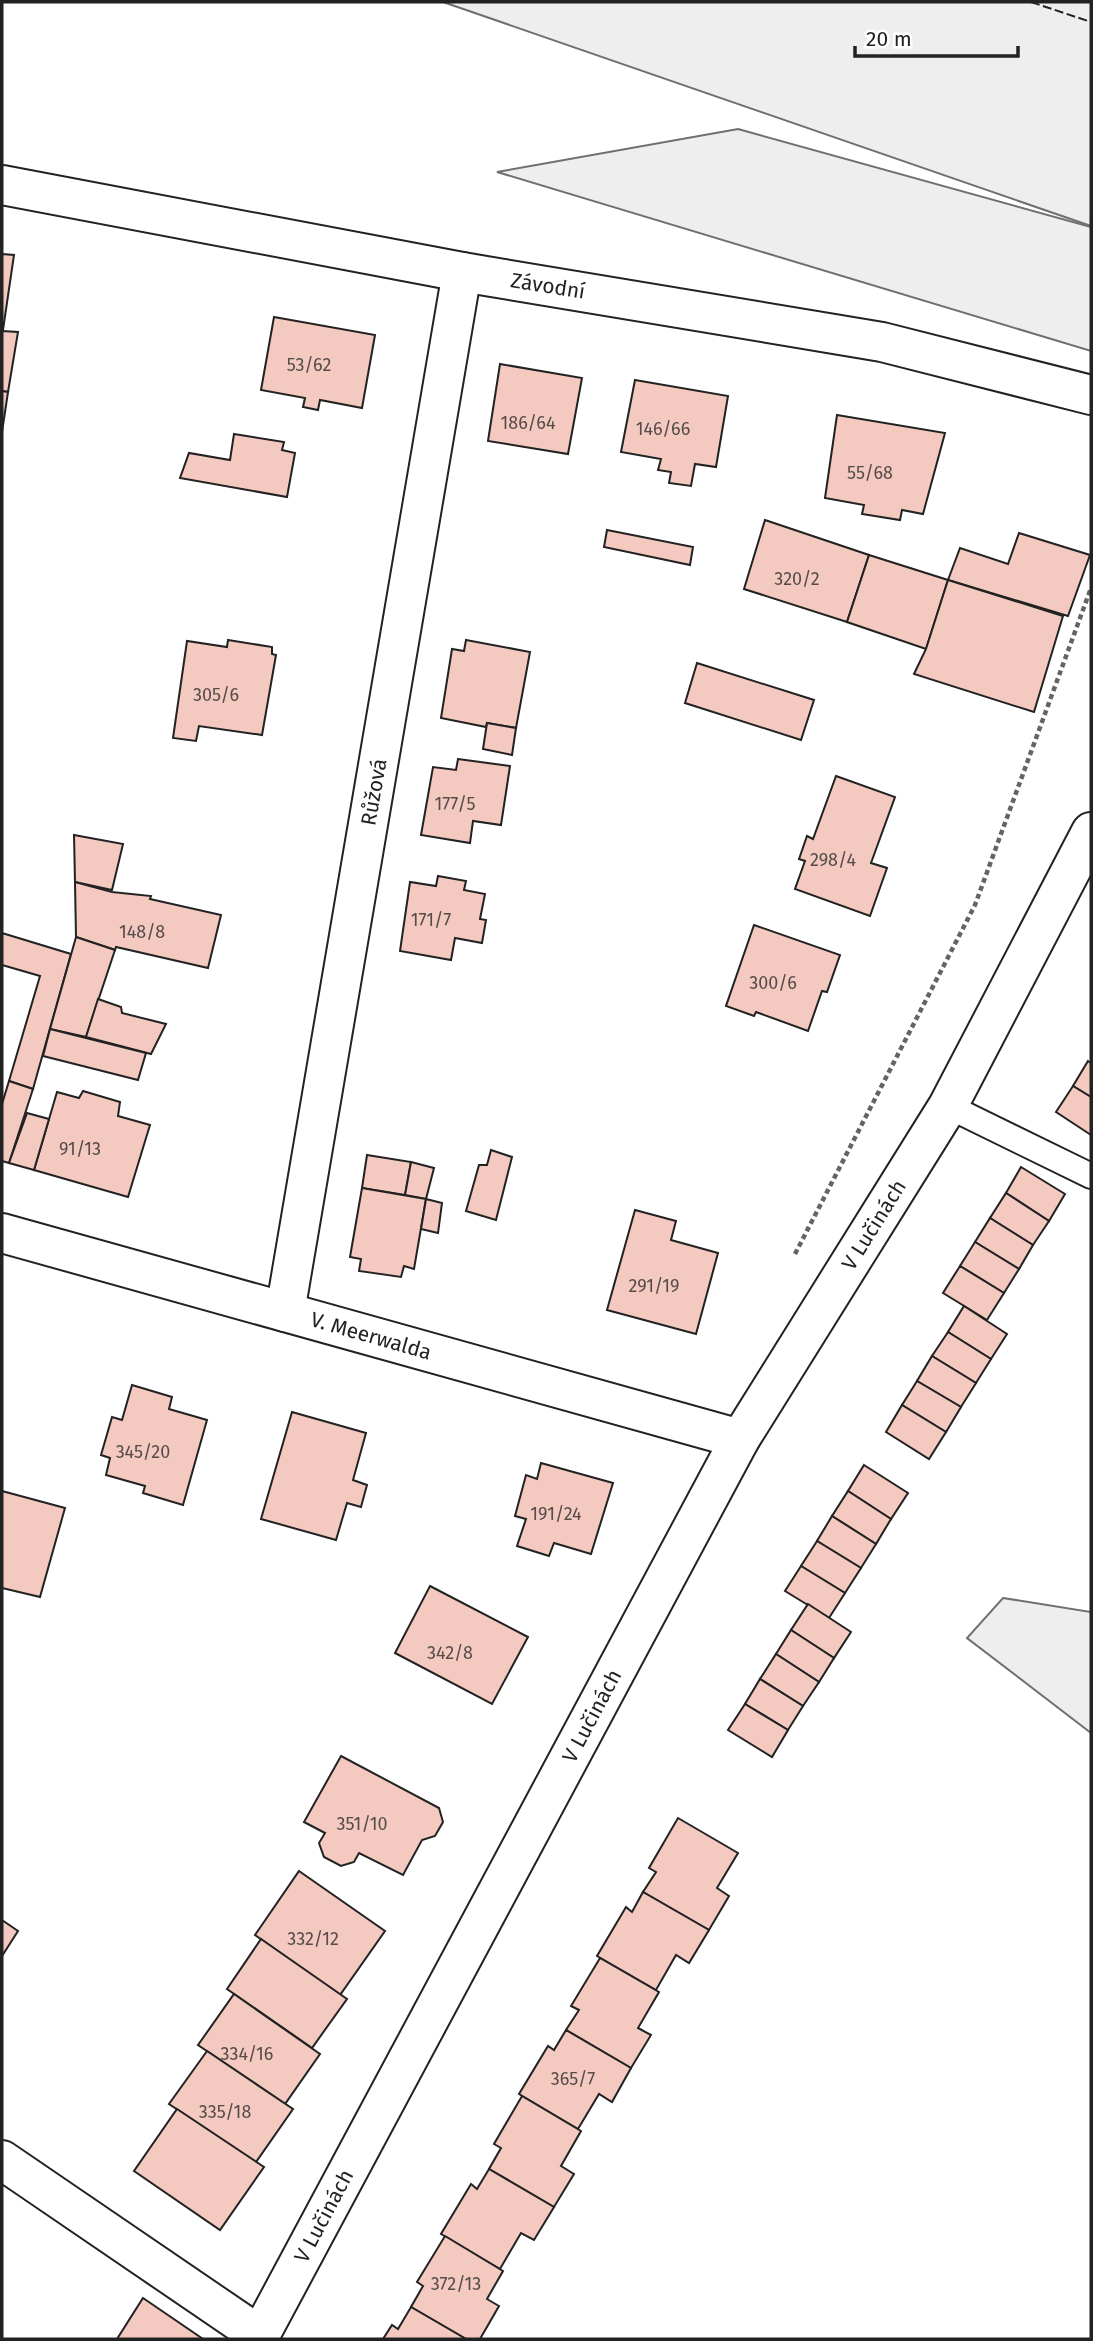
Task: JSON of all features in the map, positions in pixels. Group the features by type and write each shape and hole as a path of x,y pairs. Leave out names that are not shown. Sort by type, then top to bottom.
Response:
{"street":[{"name":"Závodní","path":"2,185 462,272 882,342 1091,395"},
{"name":"Růžová","path":"285,1312 462,272"},
{"name":"V Lučinách","path":"2,2160 259,2337 740,1439 948,1106 1091,832"},
{"name":"V. Meerwalda","path":"2,1233 740,1439"}],"lane":[{"path":"948,1106 1091,1175"}],"path":[{"path":"793,1257 975,905 1091,588"}],"shaded area":[{"path":"443,2 1091,2 1091,226"},
{"path":"738,129 1091,227 1091,351 497,172"},
{"path":"1003,1598 1091,1612 1091,1733 967,1638"}],"building":[{"path":"2,254 14,255 3,330 2,330"},
{"path":"274,317 375,335 362,408 320,400 318,410 303,407 305,398 261,390"},
{"path":"2,331 18,332 8,392 2,391"},
{"path":"500,364 582,378 568,454 488,441"},
{"path":"635,380 728,396 716,467 695,464 691,486 669,483 671,472 658,470 661,459 621,452"},
{"path":"2,391 8,392 2,432"},
{"path":"837,415 945,433 923,514 902,510 900,520 862,514 864,505 825,498"},
{"path":"234,434 284,442 282,450 295,453 287,497 180,478 189,453 230,460"},
{"path":"765,520 869,555 847,622 744,589"},
{"path":"607,530 693,547 690,565 604,547"},
{"path":"1019,533 1090,555 1068,616 948,580 960,548 1008,564"},
{"path":"869,555 948,580 926,649 847,622"},
{"path":"948,580 1063,616 1034,712 914,674 926,649"},
{"path":"228,640 272,647 272,654 276,655 262,735 199,726 196,741 173,738 187,641 227,647"},
{"path":"466,640 530,652 516,728 487,723 486,727 441,718 452,649 464,651"},
{"path":"697,663 814,700 801,740 685,703"},
{"path":"487,723 516,728 512,755 483,749"},
{"path":"458,759 510,766 501,825 473,821 470,843 421,835 433,767 456,770"},
{"path":"836,776 895,797 871,863 887,868 870,916 795,889 805,861 799,859 807,836 813,839"},
{"path":"74,835 123,844 112,890 75,882"},
{"path":"438,876 466,881 464,890 485,894 480,919 486,920 482,943 455,938 451,960 400,951 410,882 436,886"},
{"path":"75,882 112,892 151,896 150,899 221,915 208,968 116,947 115,950 76,937"},
{"path":"754,925 840,955 827,992 822,991 808,1031 756,1012 754,1016 726,1006"},
{"path":"2,933 71,954 33,1089 9,1081 40,976 2,965"},
{"path":"76,937 115,950 86,1037 50,1029"},
{"path":"98,999 121,1007 122,1013 166,1024 151,1054 86,1037"},
{"path":"50,1029 146,1053 138,1080 43,1056"},
{"path":"1088,1061 1091,1063 1091,1097 1073,1086"},
{"path":"9,1081 33,1089 9,1163 2,1161 2,1104"},
{"path":"1073,1086 1091,1097 1091,1135 1056,1112"},
{"path":"83,1091 120,1102 118,1116 150,1125 128,1197 34,1170 57,1092 79,1098"},
{"path":"27,1113 49,1119 34,1170 9,1163"},
{"path":"491,1150 512,1157 496,1220 466,1211 479,1165 487,1165"},
{"path":"367,1155 411,1162 405,1195 362,1188"},
{"path":"411,1162 434,1168 426,1199 405,1195"},
{"path":"1021,1167 1065,1194 1049,1221 1006,1193"},
{"path":"362,1188 426,1199 414,1269 404,1266 401,1277 359,1271 361,1259 350,1257"},
{"path":"1006,1193 1049,1221 1033,1245 990,1218"},
{"path":"426,1199 442,1203 438,1233 421,1229"},
{"path":"635,1210 676,1221 671,1240 718,1253 696,1334 607,1310"},
{"path":"990,1218 1033,1245 1019,1269 975,1242"},
{"path":"975,1242 1019,1269 1004,1293 960,1266"},
{"path":"960,1266 1004,1293 987,1320 943,1293"},
{"path":"964,1306 1007,1334 991,1359 948,1332"},
{"path":"948,1332 991,1359 976,1383 932,1356"},
{"path":"932,1356 976,1383 961,1407 917,1381"},
{"path":"917,1381 961,1407 946,1432 902,1405"},
{"path":"132,1385 172,1397 169,1409 207,1420 183,1505 143,1493 145,1486 106,1475 110,1458 101,1455 112,1417 122,1420"},
{"path":"902,1405 946,1432 929,1459 886,1432"},
{"path":"292,1412 366,1433 353,1480 367,1485 361,1507 347,1503 336,1540 261,1519"},
{"path":"541,1463 613,1483 591,1554 554,1543 549,1556 517,1546 526,1519 515,1516 526,1475 537,1479"},
{"path":"864,1465 908,1493 891,1519 848,1491"},
{"path":"2,1491 65,1508 40,1597 2,1588"},
{"path":"848,1491 891,1519 876,1544 832,1516"},
{"path":"832,1516 876,1544 861,1568 817,1541"},
{"path":"817,1541 861,1568 845,1593 801,1566"},
{"path":"801,1566 845,1593 829,1618 785,1591"},
{"path":"430,1586 528,1637 492,1704 395,1653"},
{"path":"808,1604 851,1632 834,1658 791,1630"},
{"path":"791,1630 834,1658 819,1682 776,1654"},
{"path":"776,1654 819,1682 803,1706 760,1679"},
{"path":"760,1679 803,1706 788,1730 745,1704"},
{"path":"745,1704 788,1730 772,1757 728,1730"},
{"path":"341,1756 439,1808 443,1822 435,1836 422,1840 403,1875 359,1853 354,1862 341,1866 324,1857 319,1843 325,1833 304,1822"},
{"path":"678,1818 738,1853 717,1888 729,1896 709,1930 643,1892 656,1872 649,1868"},
{"path":"299,1871 385,1931 340,1995 255,1935"},
{"path":"643,1892 709,1930 689,1963 676,1955 656,1990 597,1956 626,1907 632,1912"},
{"path":"2,1920 18,1931 2,1956"},
{"path":"261,1939 347,1999 312,2048 227,1989"},
{"path":"600,1958 659,1992 638,2028 651,2035 631,2068 566,2030 579,2010 571,2006"},
{"path":"234,1994 320,2054 285,2104 198,2045"},
{"path":"566,2030 631,2068 612,2102 599,2094 578,2129 519,2094 548,2046 554,2050"},
{"path":"207,2051 293,2109 256,2162 169,2104"},
{"path":"522,2096 581,2131 561,2166 574,2174 554,2207 489,2169 501,2148 494,2144"},
{"path":"177,2109 264,2167 220,2230 134,2171"},
{"path":"489,2169 554,2207 534,2240 521,2233 500,2269 441,2234 471,2184 477,2189"},
{"path":"445,2236 503,2271 487,2299 499,2306 480,2339 466,2339 411,2307 423,2286 417,2282"},
{"path":"143,2298 203,2339 117,2339"},
{"path":"411,2307 466,2339 383,2339 392,2325 398,2329"}],"fence":[{"path":"1031,2 1091,22"}]}
